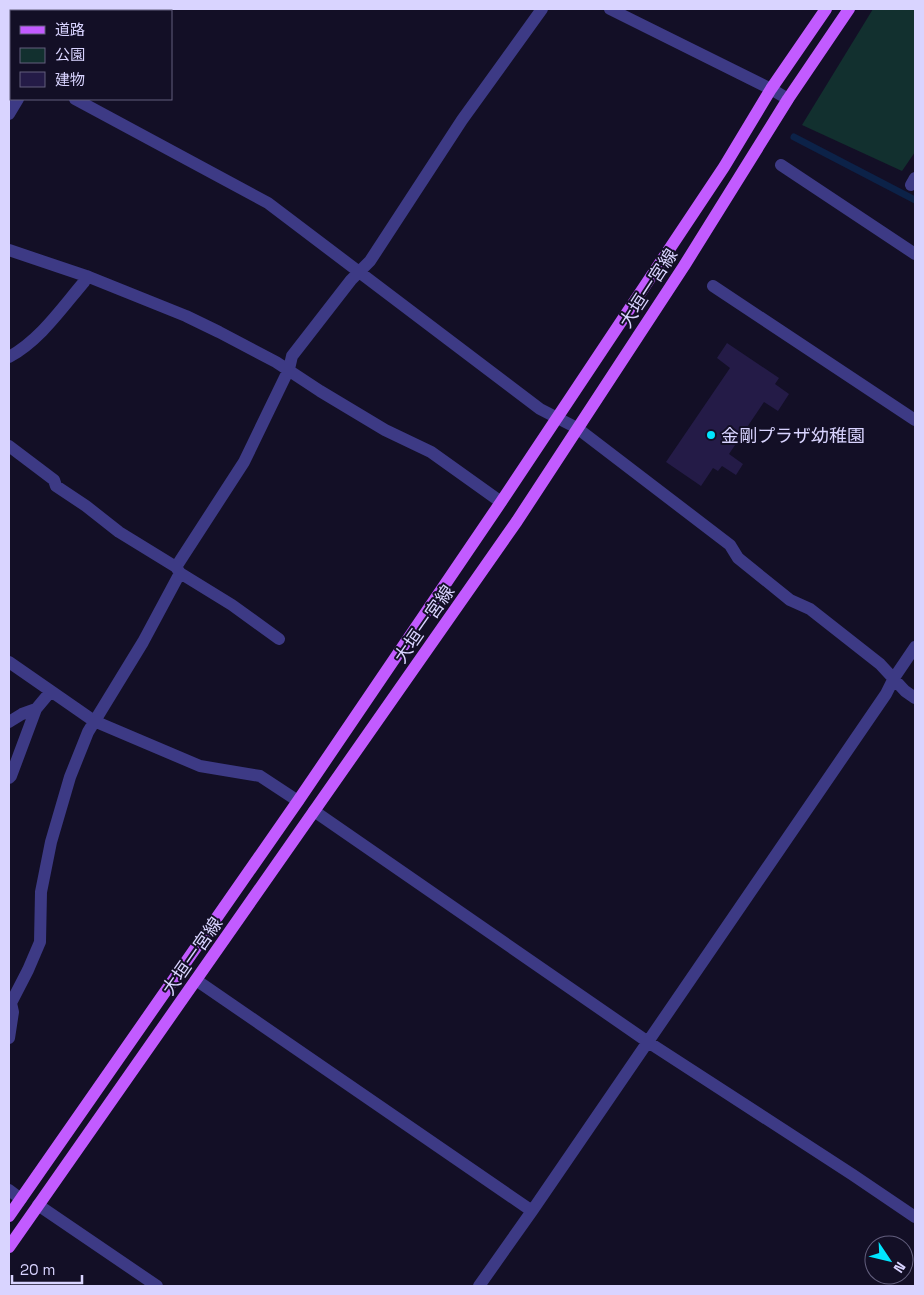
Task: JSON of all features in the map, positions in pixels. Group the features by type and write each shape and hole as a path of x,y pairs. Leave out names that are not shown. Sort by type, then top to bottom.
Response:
{"main road":[{"name":"大垣一宮線","path":"9,1216 298,801 502,502 718,175 770,88 826,9"},
{"name":"大垣一宮線","path":"9,1247 517,521 684,266 788,99 850,9"}],"street":[{"path":"9,1038 13,1012 10,1003 28,970 40,942 41,892 51,842 70,777 94,721 143,642 178,570 244,462 289,369 292,356 351,280 370,261 462,120 542,9"},
{"path":"610,9 770,88 788,99"},
{"path":"9,114 17,100"},
{"path":"77,100 268,203 540,408 577,428 730,545 738,558 790,600 810,609 880,664 905,691 915,698"},
{"path":"781,165 915,254"},
{"path":"9,250 87,276 186,316 289,369 320,391 385,430 431,452 502,502"},
{"path":"9,357 42,331 87,276"},
{"path":"713,286 915,420"},
{"path":"9,446 54,480 56,486 86,506 119,532 232,605 279,639"},
{"path":"479,1286 886,694 894,678 915,647"},
{"path":"9,663 94,721 200,766 260,776 298,801"},
{"path":"9,778 36,709 51,691"},
{"path":"9,722 22,714 36,709"},
{"path":"314,811 648,1042 915,1217"},
{"path":"196,980 532,1210"},
{"path":"9,1190 21,1199"},
{"path":"38,1205 157,1286"}],"green space":[{"path":"873,9 915,9 915,152 902,171 802,125"}],"building":[{"path":"727,343 779,378 775,384 789,394 778,411 764,402 729,454 743,464 736,475 722,466 718,471 713,468 701,486 666,462 730,368 717,358"}],"waterway":[{"path":"794,137 915,200"}],"place":[{"name":"金剛プラザ幼稚園","path":"711,435"}]}
